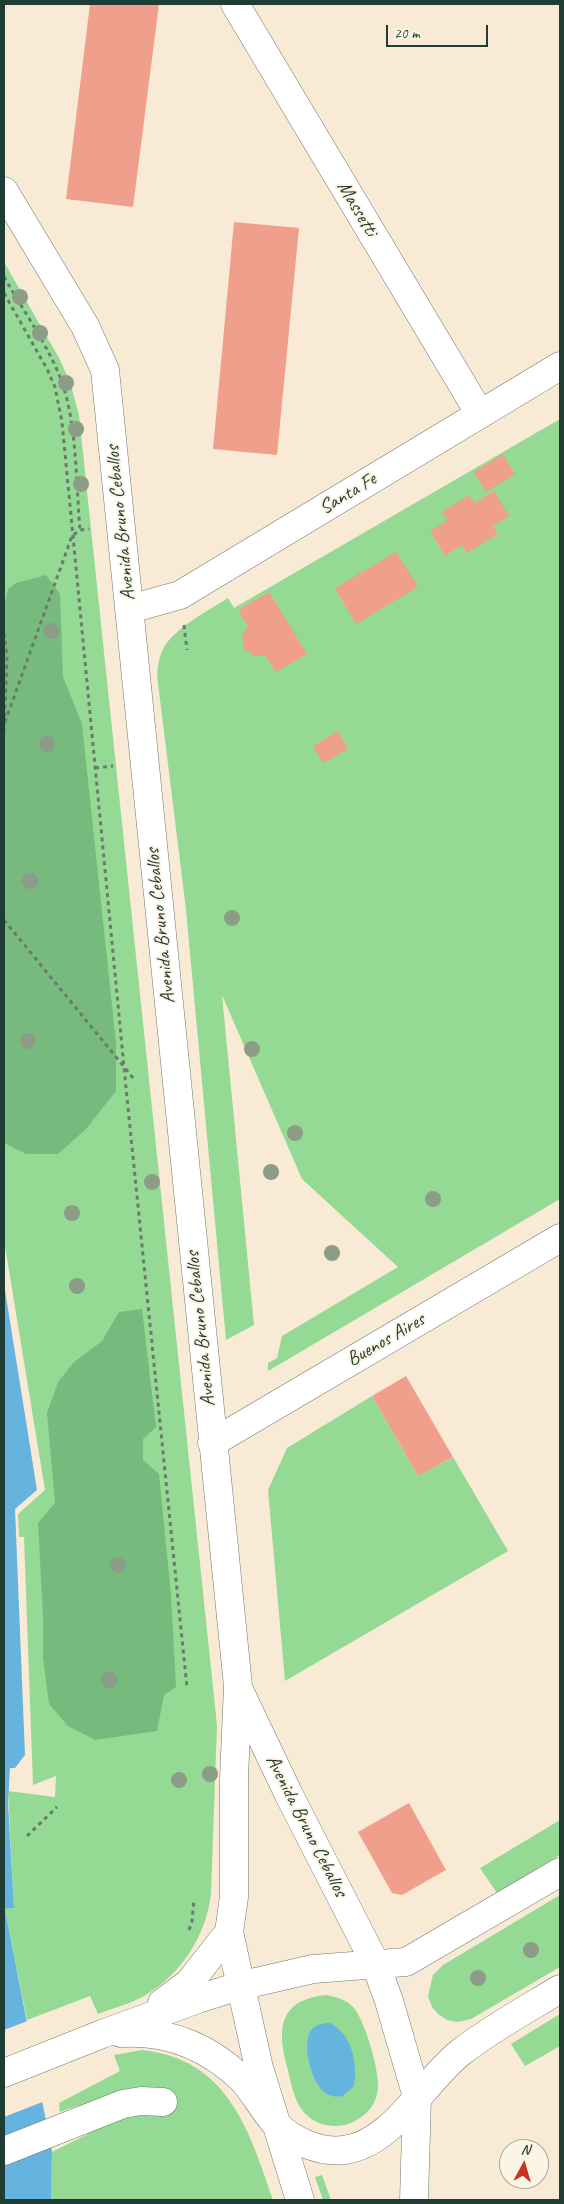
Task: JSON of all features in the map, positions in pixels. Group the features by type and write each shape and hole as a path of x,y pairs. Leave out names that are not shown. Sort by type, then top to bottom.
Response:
{"main road":[{"name":"Massetti","path":"235,4 480,414"},
{"name":"Avenida Bruno Ceballos","path":"4,191 84,326 104,370 130,609 212,1443 238,1686 234,1803 234,1897 229,1932 239,1986 259,2068 300,2200"},
{"name":"Santa Fe","path":"130,609 180,595 560,366"},
{"name":"Buenos Aires","path":"212,1443 560,1238"},
{"name":"Avenida Bruno Ceballos","path":"238,1686 289,1795 376,1965 398,2028 417,2097 414,2200"},
{"path":"4,2073 102,2034 239,1986 313,1969 406,1962 560,1872"},
{"path":"102,2034 168,2000 190,1983 229,1932"},
{"path":"102,2034 152,2033 176,2038 200,2047 242,2079 276,2123 293,2137 309,2145 326,2150 344,2150 367,2143 388,2128 459,2053 484,2035 560,1989"},
{"path":"4,2151 123,2104 141,2101 164,2102"}],"path":[{"path":"4,277 54,364 62,384 71,421 80,530 72,536 5,722"},
{"path":"4,293 47,369 55,387 62,422 187,1688"},
{"path":"4,633 7,657 4,732"},
{"path":"4,920 134,1079"},
{"path":"27,1836 57,1807"},
{"path":"186,1936 192,1921 194,1899"}],"green space":[{"path":"4,262 59,358 70,382 79,415 217,1725 211,1894 204,1925 190,1953 169,1977 144,1996 133,2001 98,2014 90,1996 27,2020 5,1909 14,1908 8,1791 55,1797 56,1776 33,1785 24,1537 19,1537 18,1514 45,1490 4,1240"},
{"path":"560,419 560,1199 268,1371 268,1363 277,1358 282,1336 398,1267 302,1179 222,995 254,1325 226,1340 186,910 157,675 161,655 168,641 183,627 228,598 234,608"},
{"path":"46,575 60,594 63,677 82,724 116,1043 116,1091 86,1129 58,1154 26,1154 4,1143 4,608 8,589 16,583"},
{"path":"142,1309 156,1427 143,1439 143,1460 159,1474 171,1595 176,1687 164,1695 157,1731 95,1740 68,1726 49,1704 43,1658 43,1615 38,1523 55,1503 47,1413 58,1382 74,1362 102,1341 119,1312"},
{"path":"372,1396 418,1476 453,1457 508,1551 285,1681 268,1490 287,1448"},
{"path":"560,1820 560,1855 497,1893 480,1868"},
{"path":"560,1895 560,1967 471,2019 458,2022 447,2020 438,2014 432,2007 428,1996 433,1975 443,1965"},
{"path":"326,1995 347,2002 358,2013 370,2044 377,2077 377,2094 370,2109 355,2121 346,2125 326,2125 317,2122 301,2109 292,2088 282,2043 284,2020 290,2011 298,2003 310,1998"},
{"path":"560,2014 560,2046 525,2066 511,2044"},
{"path":"142,2050 171,2056 195,2067 215,2083 231,2102 244,2124 273,2200 51,2200 52,2152 88,2134 77,2106 60,2112 59,2103 120,2071 114,2055"},
{"path":"322,2175 331,2200 323,2200 315,2177"}],"water":[{"path":"4,1284 37,1490 15,1509 25,1755 15,1768 10,1768 8,1803 14,1908 5,1909 52,2152 51,2200 4,2200"},
{"path":"330,2023 344,2034 354,2059 354,2086 343,2096 327,2094 317,2082 309,2063 307,2044 312,2029 321,2024"}],"pier":[{"path":"30,2020 45,2101 4,2117 4,2030"}],"building":[{"path":"90,4 159,4 133,207 66,199"},
{"path":"234,222 299,228 277,455 213,449"},
{"path":"503,454 515,474 486,492 474,472"},
{"path":"494,491 509,516 493,526 498,534 467,553 462,545 445,556 430,531 448,520 442,512 469,495 475,503"},
{"path":"396,552 418,587 356,624 335,588"},
{"path":"269,592 307,654 276,672 265,656 255,656 244,649 242,635 248,626 238,610"},
{"path":"338,731 348,749 323,763 313,746"},
{"path":"406,1376 453,1457 418,1476 372,1396"},
{"path":"409,1803 446,1870 402,1895 392,1893 358,1832"}]}
